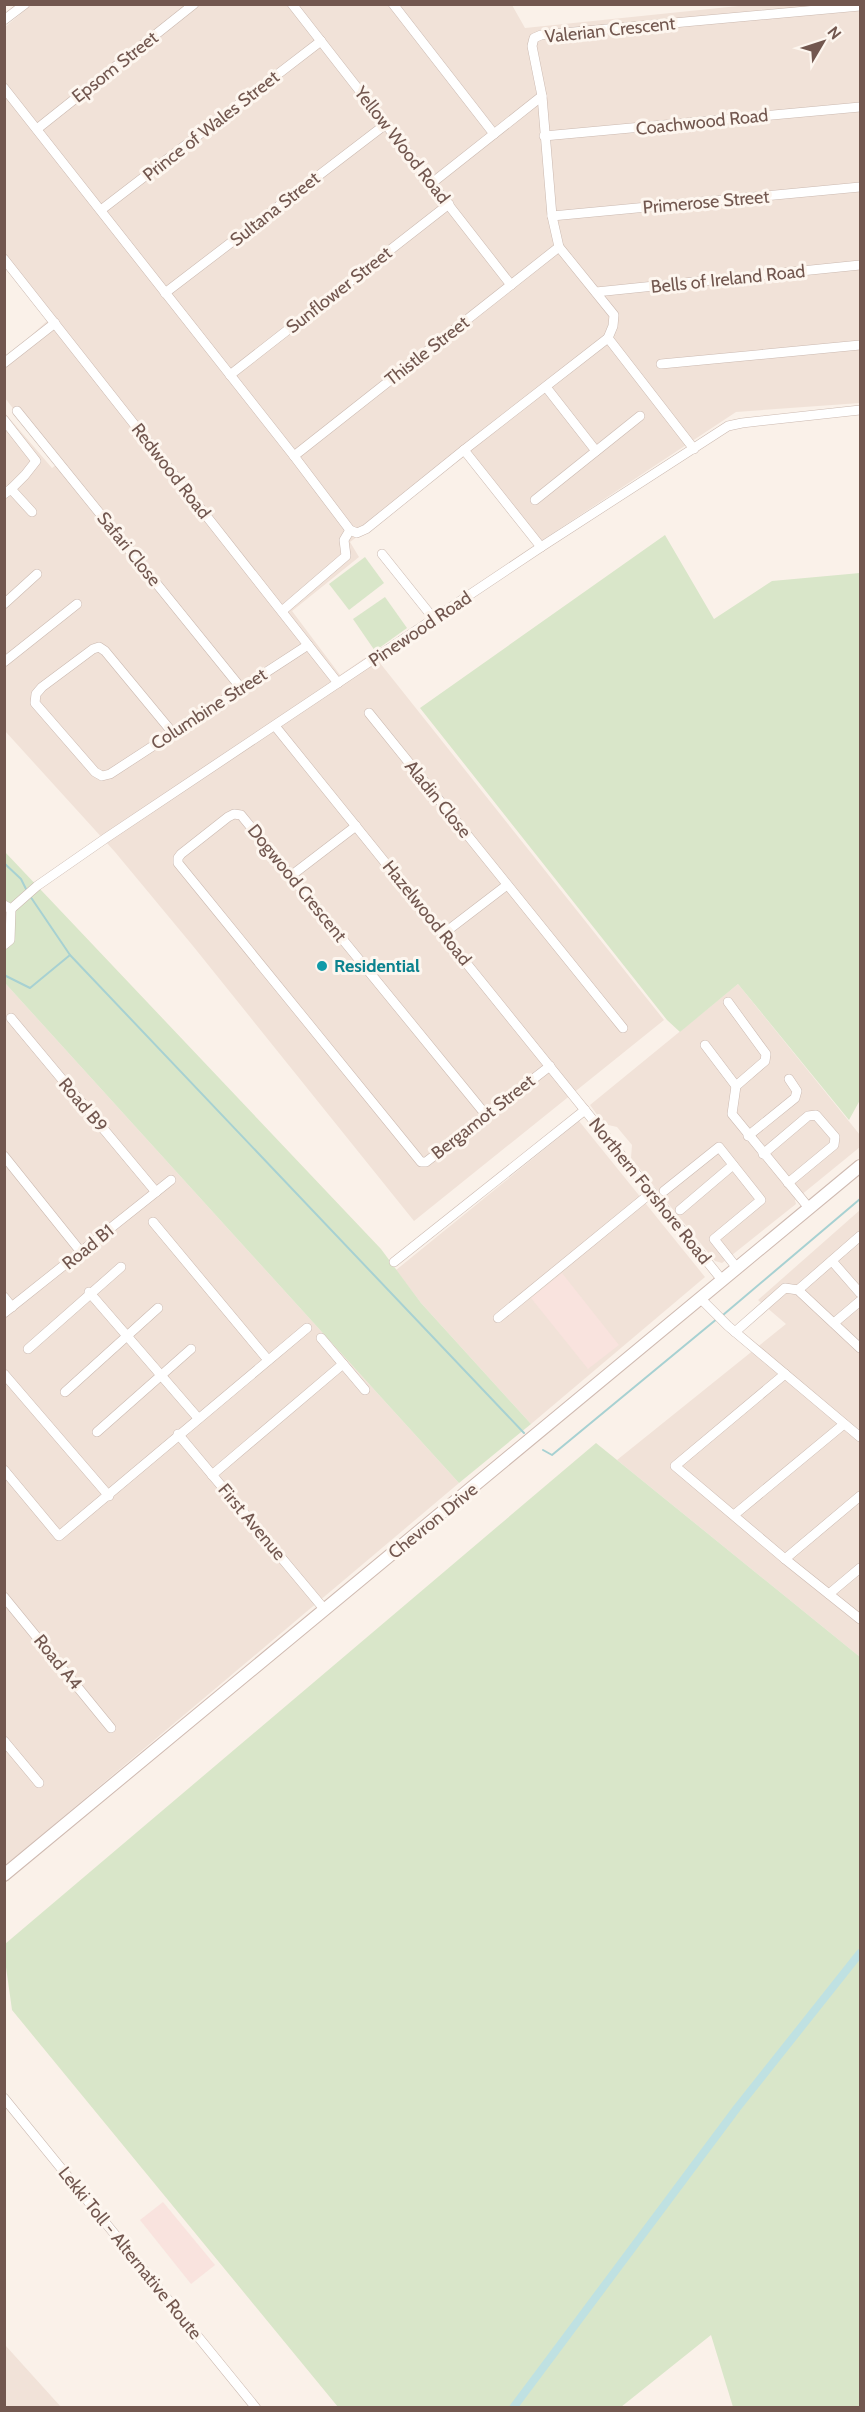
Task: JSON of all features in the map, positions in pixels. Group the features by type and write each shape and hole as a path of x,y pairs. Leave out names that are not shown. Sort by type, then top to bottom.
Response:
{"main road":[{"name":"Chevron Drive","path":"4,1875 861,1166"}],"street":[{"path":"4,20 25,4"},
{"name":"Epsom Street","path":"37,129 194,4"},
{"name":"Yellow Wood Road","path":"292,4 512,285"},
{"path":"393,4 494,134"},
{"name":"Valerian Crescent","path":"559,247 552,216 542,96 532,45 534,38 541,35 861,6"},
{"name":"Prince of Wales Street","path":"101,210 321,41"},
{"path":"4,88 350,530 357,532 366,529 608,338 614,315 559,247"},
{"path":"432,183 542,96"},
{"name":"Coachwood Road","path":"544,136 861,106"},
{"name":"Sultana Street","path":"165,294 386,124"},
{"name":"Primerose Street","path":"552,216 861,187"},
{"name":"Sunflower Street","path":"230,375 449,204"},
{"name":"Thistle Street","path":"294,456 559,247"},
{"name":"Redwood Road","path":"5,259 338,683"},
{"name":"Bells of Ireland Road","path":"596,292 861,265"},
{"path":"4,363 55,323"},
{"path":"608,338 694,449"},
{"path":"661,364 861,345"},
{"path":"546,387 596,451"},
{"name":"Pinewood Road","path":"8,907 434,619 735,423 861,410"},
{"name":"Safari Close","path":"17,411 241,688"},
{"path":"535,501 640,416"},
{"path":"4,420 36,461 8,491 32,512"},
{"path":"464,450 541,548"},
{"path":"282,611 346,556 344,540 350,530"},
{"path":"382,555 434,619"},
{"path":"4,604 37,574"},
{"path":"4,662 77,604"},
{"name":"Columbine Street","path":"172,732 105,651 99,647 93,649 42,687 36,694 34,703 95,772 102,776 110,774 308,645"},
{"name":"Aladin Close","path":"369,713 623,1028"},
{"name":"Hazelwood Road","path":"275,726 578,1101"},
{"name":"Dogwood Crescent","path":"416,1158 178,863 177,858 228,817 234,814 242,815 486,1115"},
{"path":"292,875 356,826"},
{"path":"443,934 507,885"},
{"path":"4,945 10,940 8,907"},
{"path":"728,1002 766,1054 765,1061 736,1086 732,1114 809,1208"},
{"name":"Road B9","path":"10,1018 156,1192"},
{"path":"705,1045 736,1086"},
{"name":"Bergamot Street","path":"416,1158 421,1162 426,1162 550,1066"},
{"path":"748,1136 795,1098 797,1091 789,1079"},
{"name":"Northern Forshore Road","path":"578,1101 722,1280"},
{"path":"394,1262 585,1110"},
{"path":"763,1154 808,1116 816,1115 835,1137 834,1145 788,1183"},
{"path":"664,1191 719,1147 761,1200 714,1239 737,1268"},
{"path":"4,1155 81,1252"},
{"path":"680,1210 734,1166"},
{"name":"Road B1","path":"8,1310 171,1180"},
{"path":"498,1318 652,1192"},
{"path":"153,1222 268,1360"},
{"path":"798,1290 861,1236"},
{"path":"831,1261 861,1293"},
{"path":"28,1348 89,1292 121,1267"},
{"path":"735,1332 785,1288 798,1290 861,1348"},
{"path":"89,1292 198,1418"},
{"path":"4,1297 8,1310"},
{"path":"700,1298 735,1332 861,1437"},
{"path":"834,1323 861,1301"},
{"path":"65,1392 158,1308"},
{"path":"4,1470 59,1536 307,1328"},
{"path":"321,1338 365,1390"},
{"path":"98,1432 191,1349"},
{"path":"212,1475 343,1364"},
{"path":"4,1374 109,1496"},
{"path":"785,1374 675,1466 785,1559 861,1619"},
{"path":"734,1515 844,1424"},
{"name":"First Avenue","path":"178,1434 325,1610"},
{"path":"785,1559 861,1496"},
{"path":"829,1594 861,1568"},
{"name":"Road A4","path":"4,1597 111,1728"},
{"path":"4,1741 39,1783"},
{"name":"Lekki Toll - Alternative Route","path":"4,2098 256,2408"}],"shaded area":[{"path":"31,5 512,5 525,28 748,5 860,5 860,403 736,412 535,545 465,456 350,542 359,557 292,611 340,675 372,653 664,1020 414,1221 115,852 5,731 4,412 52,468 56,465 5,398 5,359 47,321 4,263 5,27"},
{"path":"5,983 459,1483 5,1866"},
{"path":"738,984 860,1135 860,1147 795,1200 796,1204 722,1263 715,1261 631,1158 632,1145 617,1127 604,1124 590,1105"},
{"path":"579,1121 705,1277 531,1424 421,1303 396,1270"},
{"path":"860,1210 860,1657 617,1460 786,1324 758,1300"},
{"path":"562,1273 619,1345 588,1369 531,1298"},
{"path":"163,2202 215,2265 191,2284 140,2220"},
{"path":"5,2345 61,2407 5,2407"}],"green space":[{"path":"665,535 714,619 772,581 860,573 860,1100 849,1120 738,984 680,1032 667,1020 420,708"},
{"path":"365,557 384,583 349,610 329,584"},
{"path":"385,597 407,628 375,651 353,619"},
{"path":"5,852 381,1249 421,1303 531,1424 459,1483 5,983"},
{"path":"596,1443 860,1657 860,2407 733,2407 711,2335 621,2407 338,2407 12,2010 5,1944"}],"waterway":[{"path":"4,863 21,879 27,891"},
{"path":"30,896 70,955"},
{"path":"4,975 30,988 70,955 524,1433"},
{"path":"723,1315 860,1199"},
{"path":"543,1450 552,1455 718,1318"},
{"path":"513,2408 737,2108 860,1953"}],"place":[{"name":"Residential","path":"322,966"}]}
